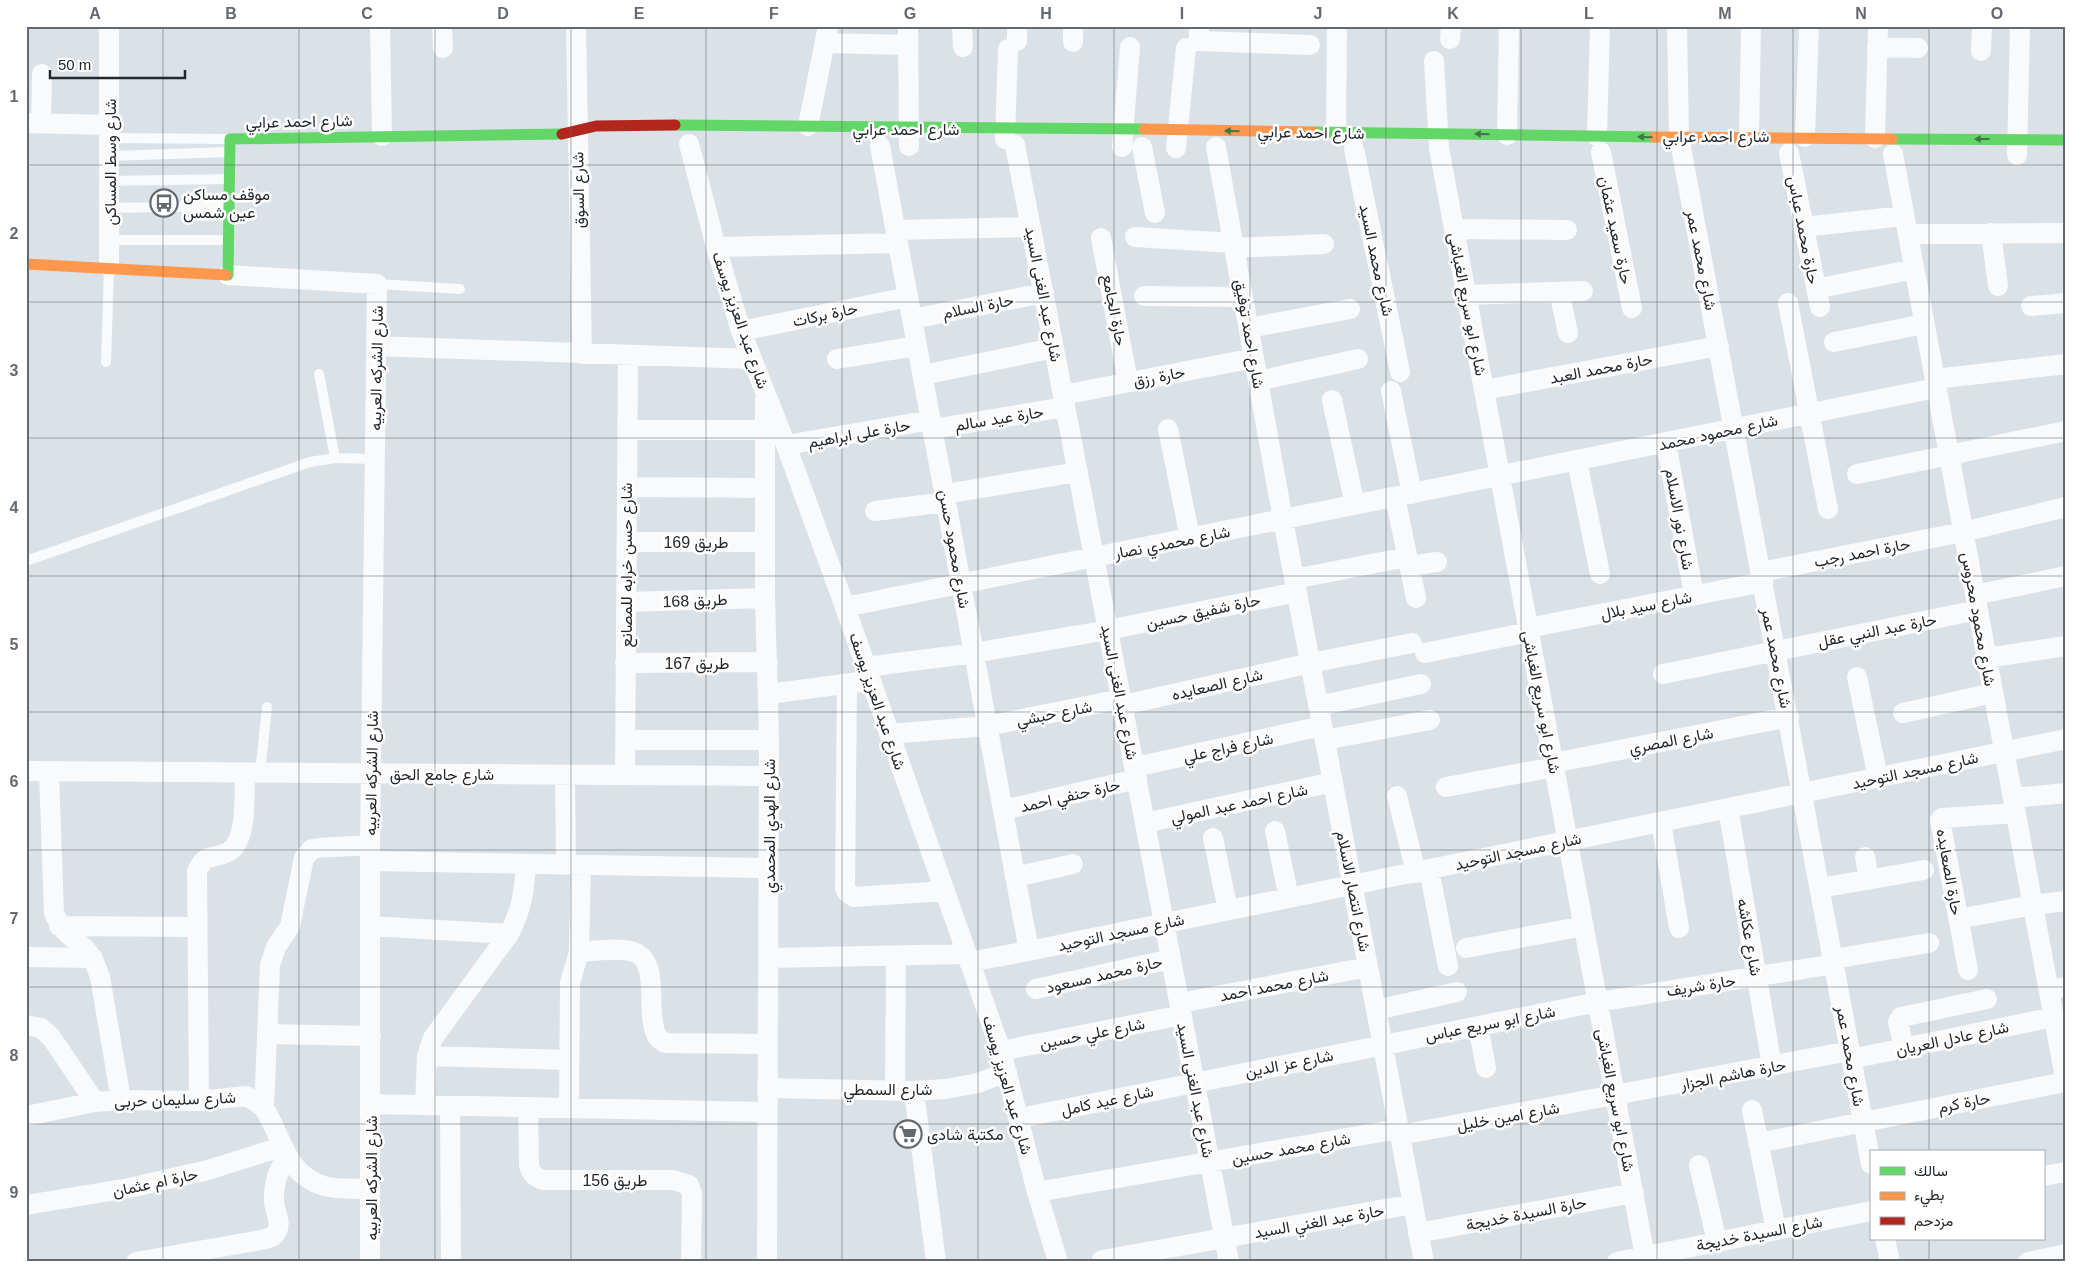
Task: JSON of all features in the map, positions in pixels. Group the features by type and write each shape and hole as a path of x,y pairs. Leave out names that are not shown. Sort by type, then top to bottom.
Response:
{"street":[{"name":"شارع وسط المساكن","path":"109,26 109,267"},
{"path":"380,26 382,136"},
{"path":"442,26 443,48"},
{"name":"شارع السوق","path":"576,26 581,138 582,354"},
{"path":"962,26 963,47"},
{"path":"1198,26 1198,41 1310,45"},
{"name":"شارع محمد السيد","path":"1337,26 1349,145 1400,372"},
{"path":"1507,135 1510,26"},
{"name":"حارة سعيد عثمان","path":"1600,26 1600,148 1632,308"},
{"name":"شارع محمد عمر","path":"1677,26 1681,148 1870,1159"},
{"path":"1749,137 1751,26"},
{"name":"حارة محمد عباس","path":"1809,26 1793,149 1803,227 1818,298 1914,269"},
{"name":"شارع محمود محروس","path":"1878,26 1878,47 1888,150 1906,225 2033,905 2057,988 2054,1017 2066,1083"},
{"path":"1981,51 1982,26"},
{"path":"2017,151 2020,26"},
{"path":"808,126 826,35 908,36"},
{"name":"شارع محمود حسن","path":"908,36 897,143 897,237 1029,952"},
{"name":"شارع عبد الغنى السيد","path":"1014,39 1009,142 1031,227 1044,293 1229,1262"},
{"path":"1130,47 1130,144 1155,213"},
{"path":"1878,47 1918,48"},
{"path":"1178,143 1186,48"},
{"name":"شارع ابو سريع الغباشى","path":"1434,60 1439,145 1646,1259"},
{"path":"42,74 34,123 110,140"},
{"name":"شارع احمد عرابي","path":"228,275 230,139 556,135 581,138 614,126 808,126 897,143 1439,145 1507,135 1600,148 1681,148 1749,137 1793,149 2017,151 2066,140"},
{"name":"شارع عبد العزيز يوسف","path":"689,144 716,247 741,331 786,445 845,607 1001,1051 1020,1118 1037,1192 1058,1262"},
{"name":"شارع احمد توفيق","path":"1217,147 1283,520"},
{"path":"1803,227 1906,225 1991,233 2066,232"},
{"path":"716,247 1031,227"},
{"path":"1454,229 1567,230"},
{"path":"1991,233 1998,286"},
{"path":"1135,237 1234,245 1324,244"},
{"name":"حارة الجامع","path":"1101,238 1128,382"},
{"path":"26,264 109,267 377,284"},
{"name":"شارع الشركه العربيه","path":"370,1262 370,853 377,284"},
{"path":"1466,295 1583,291"},
{"path":"1559,292 1568,332"},
{"name":"حارة السلام","path":"912,319 1044,293"},
{"name":"حارة بركات","path":"741,331 908,296"},
{"path":"1144,296 1243,297"},
{"path":"1788,303 1828,509"},
{"path":"2031,306 2066,303"},
{"path":"1249,328 1350,309"},
{"path":"1834,342 1924,324"},
{"path":"376,346 752,359"},
{"path":"837,359 917,346"},
{"name":"حارة محمد العبد","path":"1484,390 1719,346"},
{"path":"923,375 1054,348"},
{"name":"شارع حسن خرابه للمصانع","path":"625,775 628,356"},
{"name":"حارة رزق","path":"1064,401 1128,382 1254,358"},
{"path":"1258,381 1358,359"},
{"name":"شارع محمود محمد","path":"1500,476 1810,413 1935,383 2066,364"},
{"name":"شارع الهدي المحمدي","path":"765,390 765,598 769,740 767,1262"},
{"path":"1390,391 1403,496 1408,561 1416,598"},
{"path":"1332,400 1355,505"},
{"name":"حارة عيد سالم","path":"932,424 1064,401"},
{"name":"حارة على ابراهيم","path":"786,445 932,424"},
{"path":"1168,429 1190,538"},
{"path":"627,430 764,430"},
{"path":"1858,474 2066,431"},
{"name":"شارع نور الاسلام","path":"1666,443 1694,595"},
{"path":"1577,461 1600,574"},
{"path":"875,510 1078,472"},
{"name":"شارع محمدي نصار","path":"845,607 1500,476"},
{"path":"627,487 764,488"},
{"name":"حارة احمد رجب","path":"1762,577 2066,507"},
{"name":"شارع انتصار الاسلام","path":"1283,520 1424,1262"},
{"name":"طريق 169","path":"627,542 765,542"},
{"name":"حارة شفيق حسين","path":"768,694 847,684 868,674 974,653 1108,630 1296,585 1408,561 1437,562"},
{"name":"حارة عبد النبي عقل","path":"1663,674 1776,650 1976,602 2066,576"},
{"name":"شارع سيد بلال","path":"1419,648 1529,630 1694,595 1762,577"},
{"name":"طريق 168","path":"626,602 765,598"},
{"path":"1986,658 2066,646"},
{"name":"شارع الصعايده","path":"1122,702 1310,663 1419,648"},
{"name":"طريق 167","path":"626,663 768,662"},
{"path":"1856,677 1878,778"},
{"path":"847,684 846,892 854,896 945,891"},
{"path":"1318,706 1421,684"},
{"path":"1903,713 1993,693"},
{"name":"شارع حبشي","path":"890,734 987,726 1122,702"},
{"name":"شارع المصري","path":"1446,787 1788,717"},
{"name":"شارع فراج علي","path":"1136,773 1324,733 1430,720"},
{"name":"شارع مسجد التوحيد","path":"769,958 896,956 968,958 1029,952 2066,739"},
{"path":"625,740 769,740"},
{"name":"شارع جامع الحق","path":"26,771 768,776"},
{"path":"49,772 52,900 54,913 59,926 93,958 100,977 121,1100"},
{"path":"199,1102 197,871 201,862 209,856 226,853 236,846 241,835 253,773"},
{"name":"حارة حنفي احمد","path":"1003,810 1136,773"},
{"path":"565,775 574,865 579,952 570,983 569,1108"},
{"name":"شارع احمد عبد المولي","path":"1145,823 1333,782"},
{"path":"2014,805 2066,793"},
{"path":"1397,796 1423,871 1448,966"},
{"name":"حارة الصعايده","path":"1968,970 1940,820 1942,818 2014,805"},
{"name":"شارع عكاشه","path":"1728,808 1772,1066"},
{"path":"1660,822 1679,928"},
{"path":"1275,831 1289,898"},
{"path":"1213,838 1228,910"},
{"path":"370,1189 324,1186 304,1174 284,1152 264,1109 270,965 276,947 290,926 304,858 307,853 318,848 526,864 768,868"},
{"path":"1865,857 1869,880"},
{"path":"425,1105 427,1056 433,1038 509,934 518,916 524,896 526,864"},
{"path":"1015,877 1073,864"},
{"path":"1820,888 1924,870"},
{"path":"1958,919 2066,901"},
{"path":"59,926 197,927"},
{"path":"370,926 509,934"},
{"path":"1466,948 1584,926"},
{"name":"حارة شريف","path":"1598,1002 1756,976 1929,943"},
{"path":"579,952 627,950 638,953 646,961 649,971 654,1026 657,1036 666,1043 767,1044"},
{"path":"896,956 905,1091 936,1262"},
{"path":"26,957 93,958"},
{"name":"حارة محمد مسعود","path":"1036,990 1171,959"},
{"name":"شارع محمد احمد","path":"1181,1009 1368,967"},
{"path":"1376,1010 1457,992"},
{"path":"1904,1048 1898,1022 1901,1016 1986,1000"},
{"name":"شارع ابو سريع عباس","path":"1383,1045 1598,1002"},
{"name":"شارع علي حسين","path":"1001,1051 1181,1009"},
{"name":"شارع عادل العريان","path":"1850,1055 1904,1048 2054,1017"},
{"path":"26,1025 41,1028 51,1038 94,1102"},
{"path":"1478,1026 1486,1068"},
{"path":"267,1034 371,1036"},
{"name":"شارع عز الدين","path":"1195,1082 1383,1045"},
{"name":"حارة هاشم الجزار","path":"1616,1096 1772,1066 1850,1055"},
{"path":"427,1056 569,1060"},
{"name":"شارع السمطي","path":"767,1088 905,1091 946,1089 978,1083 1007,1072"},
{"name":"شارع عيد كامل","path":"1020,1118 1195,1082"},
{"name":"حارة كرم","path":"1758,1143 2066,1083"},
{"name":"شارع سليمان حربى","path":"26,1116 94,1102 121,1100 199,1102 246,1096 264,1109"},
{"name":"شارع امين خليل","path":"1399,1132 1616,1096"},
{"path":"371,1104 767,1112"},
{"path":"450,1106 451,1262"},
{"name":"طريق 156","path":"528,1107 529,1165 531,1172 536,1178 543,1180 673,1180 689,1185 692,1194 691,1262"},
{"path":"1752,1110 1776,1230"},
{"name":"شارع محمد حسين","path":"1037,1192 1399,1132"},
{"path":"136,1262 218,1255 276,1234 278,1229 274,1188 284,1152"},
{"name":"حارة ام عثمان","path":"26,1205 129,1188 284,1152"},
{"path":"1699,1165 1717,1242"},
{"path":"2044,1176 2066,1172"},
{"name":"حارة السيدة خديجة","path":"1418,1233 1634,1193"},
{"name":"حارة عبد الغني السيد","path":"1102,1260 1413,1204"},
{"name":"شارع السيدة خديجة","path":"1617,1262 1646,1259 1717,1242 1870,1211"},
{"path":"1885,1240 1890,1262"},
{"path":"2028,1262 2066,1254"}],"lane":[{"path":"110,140 230,139"},
{"path":"110,140 230,152"},
{"path":"110,181 230,179"},
{"path":"110,208 229,206"},
{"path":"110,240 229,240"},
{"path":"106,362 109,267"},
{"path":"377,284 460,289"},
{"path":"319,374 334,458"},
{"path":"26,562 298,466 334,458 375,458"},
{"path":"253,773 267,707"}],"traffic: fast":[{"path":"675,125 1144,129"},
{"path":"1313,132 1654,137"},
{"path":"226,275 228,275 230,139 562,134"},
{"path":"1892,139 2066,140"}],"traffic: slow":[{"path":"1144,129 1313,132"},
{"path":"1654,137 1892,139"},
{"path":"26,264 226,275"}],"traffic: jam":[{"path":"562,134 596,126 675,125"}],"place":[{"name":"موقف مساكن عين شمس","path":"164,203"},
{"name":"مكتبة شادى","path":"908,1134"}]}
